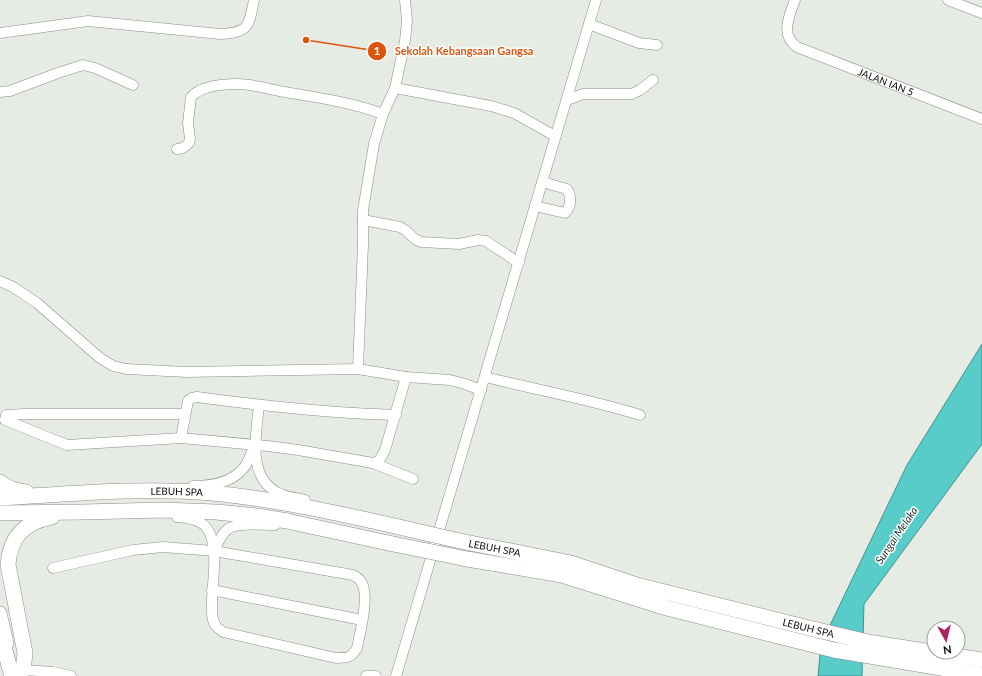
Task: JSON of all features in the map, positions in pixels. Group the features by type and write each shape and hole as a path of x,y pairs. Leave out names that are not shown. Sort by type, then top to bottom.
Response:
{"highway":[{"path":"0,482 4,486 18,491 47,495"},
{"name":"LEBUH SPA","path":"0,498 108,492 163,491 210,493 293,504 460,541 571,563 637,585 868,642 982,660"},
{"name":"LEBUH SPA","path":"0,513 162,510 216,512 257,516 467,559 562,575 667,608 834,650 982,675"},
{"path":"17,674 25,653 8,565 9,553 12,544 25,528 33,522 83,512"},
{"path":"0,633 17,674"}],"main road":[{"path":"0,561 16,632 17,674"},
{"path":"0,613 7,645 17,674"}],"street":[{"path":"0,33 88,21 220,34 230,33 239,31 246,27 250,21 254,0"},
{"path":"358,369 363,210 374,144 383,114 395,88 405,41 407,21 404,0"},
{"path":"396,676 482,390 596,0"},
{"name":"JALAN IAN 5","path":"795,0 787,30 791,43 797,47 982,119"},
{"path":"948,0 982,13"},
{"path":"589,24 638,43 657,46"},
{"path":"0,92 10,91 84,65 95,68 133,85"},
{"path":"566,100 583,94 632,94 653,80"},
{"path":"177,149 187,146 190,139 188,123 191,97 204,89 225,84 238,84 309,96 363,107 383,114"},
{"path":"395,88 497,108 514,113 555,136"},
{"path":"535,206 565,213 569,209 570,195 567,189 542,182"},
{"path":"363,220 400,227 414,239 421,242 459,244 478,240 486,241 519,263"},
{"path":"0,281 37,303 100,358 113,366 126,369 187,372 358,369 406,377 450,380 482,390"},
{"path":"372,463 379,461 382,457 396,415 406,377"},
{"path":"485,377 612,406 640,415"},
{"path":"181,438 188,401 197,397 259,406 396,415"},
{"path":"108,492 130,486 202,486 219,483 232,478 242,470 249,460 254,445 259,406"},
{"path":"185,414 6,414 6,420 67,445 181,438 254,445 298,450 372,463 413,479"},
{"path":"254,445 259,470 271,488 281,494 341,509 356,518"},
{"path":"54,568 148,548 163,547 214,551 353,574 361,581 365,598 357,648 353,655 346,658 336,658 223,632 216,626 212,616 214,551 210,534 206,527 195,520 110,511"},
{"path":"214,551 223,534 229,528 235,526 264,525 314,527"},
{"path":"212,590 362,620"},
{"path":"17,674 53,672 71,676"},
{"path":"366,676 376,676"}],"water":[{"name":"Sungai Melaka","path":"982,344 982,444 864,604 862,676 818,676 821,644 907,465"}],"place":[{"name":"Sekolah Kebangsaan Gangsa","path":"306,40"}]}
